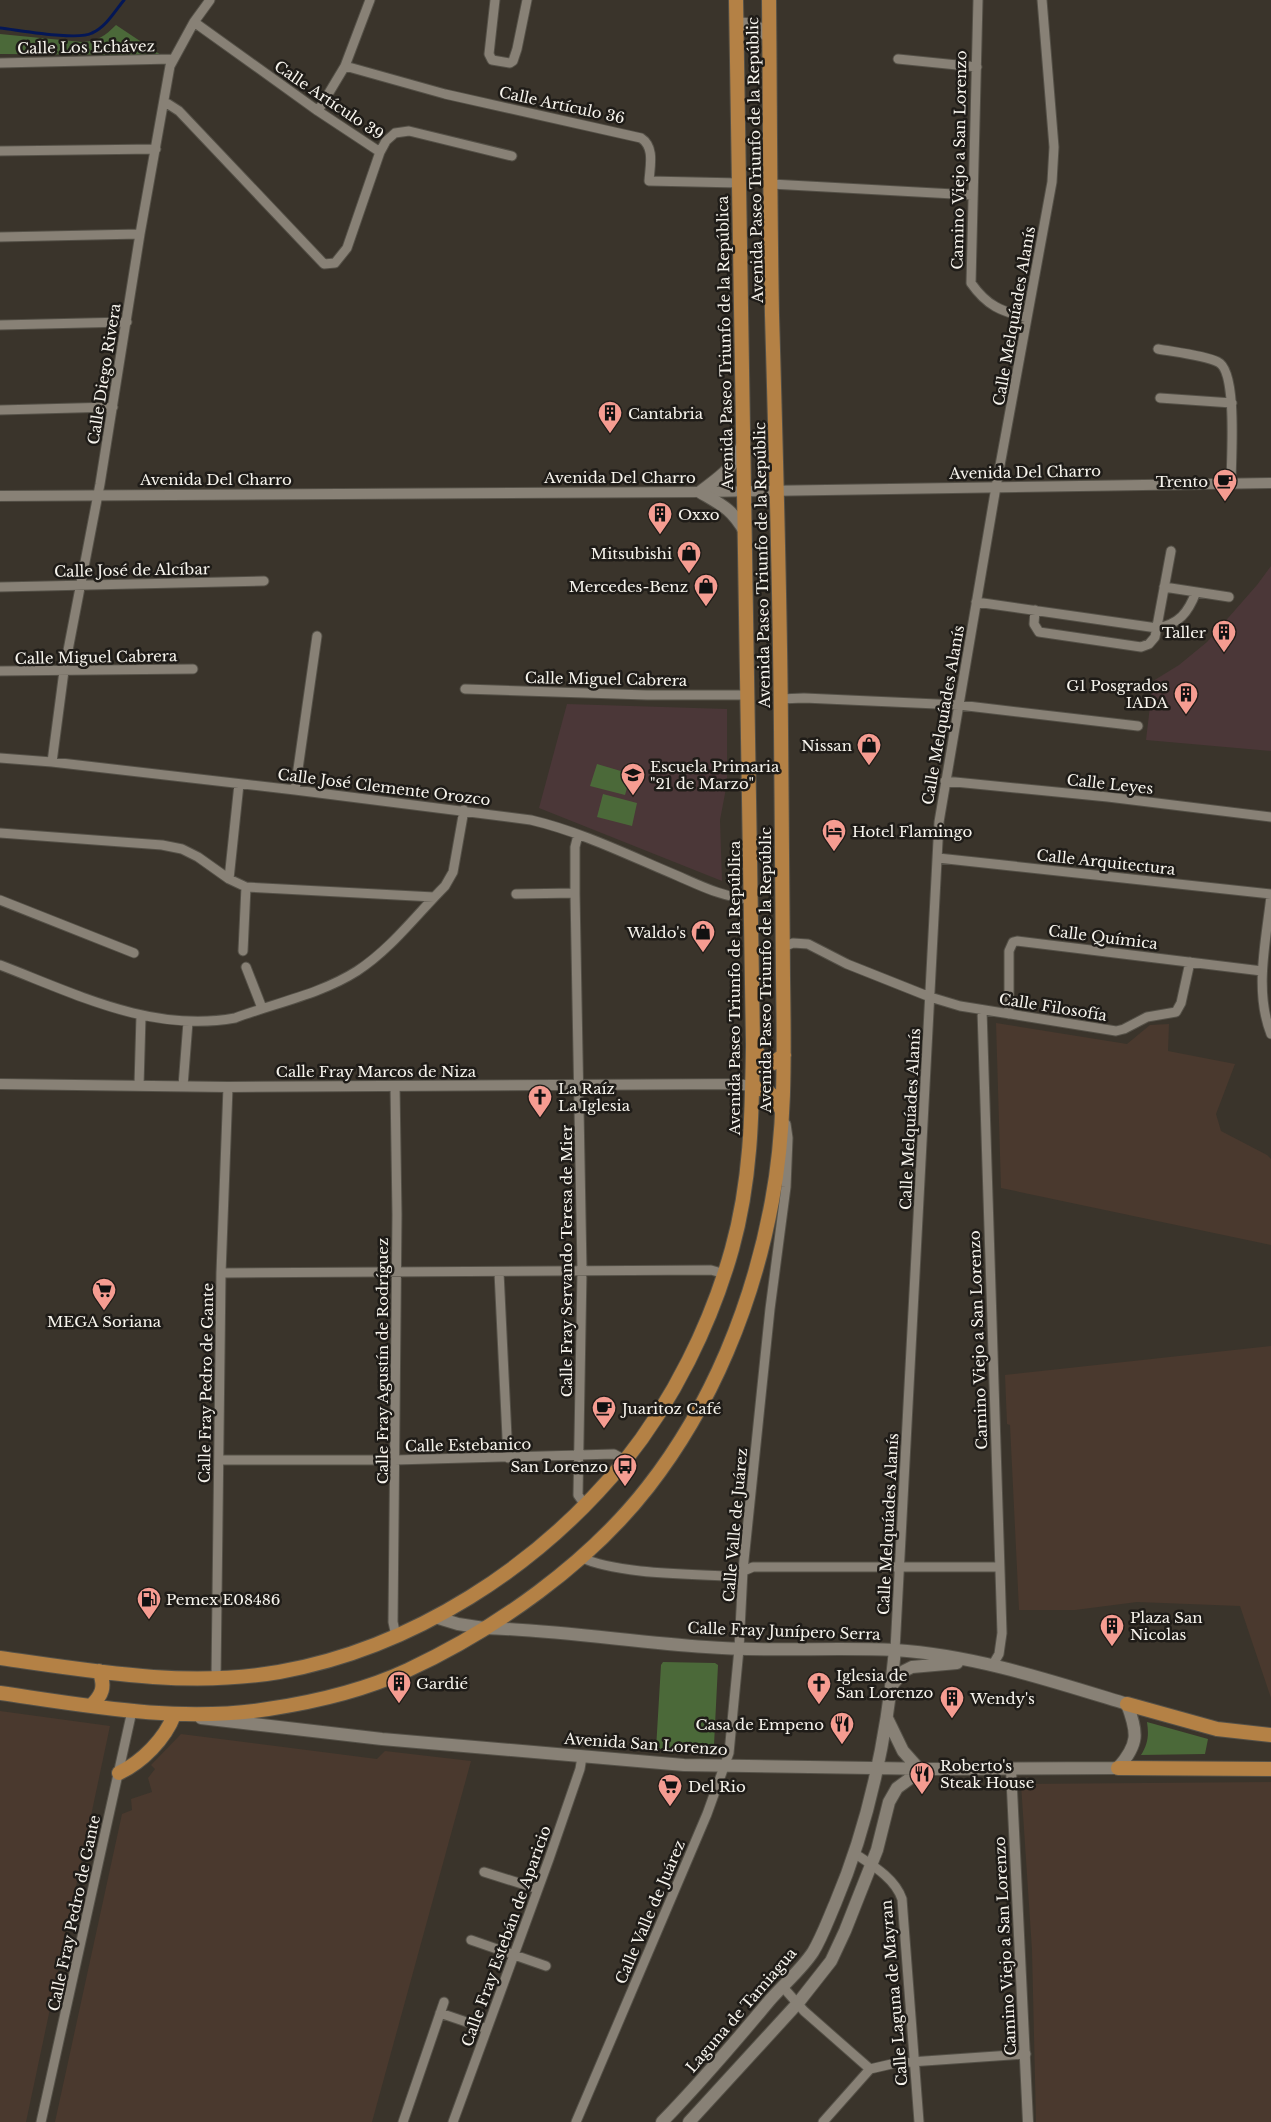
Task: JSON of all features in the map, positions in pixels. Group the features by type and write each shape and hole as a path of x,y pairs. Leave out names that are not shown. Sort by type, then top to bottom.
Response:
{"main road":[{"name":"Avenida Paseo Triunfo de la República","path":"0,1658 147,1677 216,1679 279,1672 329,1660 396,1636 435,1617 506,1572 585,1505 625,1460 651,1426 698,1340 724,1274 741,1210 751,1141 753,1045 736,0"},
{"name":"Avenida Paseo Triunfo de la Repúblic","path":"0,1693 174,1715 268,1709 341,1693 407,1671 484,1628 534,1595 580,1558 617,1522 646,1489 691,1423 717,1374 744,1307 764,1238 778,1160 782,1112 784,1055 778,490 769,0"},
{"path":"736,23 755,25 770,38"},
{"path":"743,444 735,463 700,492 728,508 745,532"},
{"path":"753,1045 764,1062 773,1063 784,1055"},
{"path":"752,1086 766,1090 771,1094 782,1112"},
{"name":"Calle Fray Junípero Serra","path":"435,1617 458,1624 484,1628 739,1649 895,1650 941,1655 992,1666 1127,1704"},
{"name":"Laguna de Tamiagua","path":"662,2122 704,2078 782,1986 804,1965 814,1951 840,1890 863,1825 887,1718 895,1650"},
{"path":"892,1685 904,1671 912,1667 974,1662"},
{"path":"91,1706 103,1690 103,1679 99,1672"},
{"path":"1127,1704 1217,1729 1271,1735"},
{"path":"1118,1768 1130,1754 1135,1742 1134,1721 1127,1704"},
{"path":"119,1773 135,1765 145,1755 166,1732 174,1715"},
{"name":"Avenida San Lorenzo","path":"174,1715 283,1728 582,1758 726,1766 921,1769 1118,1768"},
{"path":"689,2122 798,2003 831,1961 846,1931 877,1850 889,1802 897,1788 921,1769 902,1752 887,1718"},
{"path":"1118,1768 1271,1769"}],"street":[{"name":"Calle Diego Rivera","path":"52,762 64,671 99,494 140,234 172,59 194,22 210,0"},
{"path":"318,111 345,66 370,0"},
{"path":"495,0 489,54 495,61 510,64 516,56 527,0"},
{"name":"Camino Viejo a San Lorenzo","path":"978,0 971,283 986,302 1006,312 1027,318"},
{"name":"Calle Melquíades Alanís","path":"895,1650 939,822 1054,162 1042,0"},
{"name":"Calle Artículo 39","path":"194,22 318,111 380,152 390,136 401,131 409,131 512,156"},
{"name":"Calle Los Echávez","path":"0,63 172,59"},
{"path":"898,59 977,67"},
{"name":"Calle Artículo 36","path":"345,66 445,94 641,138 646,140 650,150 649,181 739,182"},
{"path":"165,102 179,111 324,264 335,263 348,248 380,152"},
{"path":"0,151 156,149"},
{"path":"771,184 972,195"},
{"path":"0,237 140,234"},
{"path":"0,325 127,322"},
{"path":"1158,349 1217,362 1226,370 1230,383 1232,403 1232,484"},
{"path":"1160,398 1232,403"},
{"path":"0,410 113,407"},
{"name":"Avenida Del Charro","path":"0,496 700,492 1271,484"},
{"path":"1035,610 1034,624 1036,630 1054,635 1141,647 1146,646 1154,639 1157,628 1171,551"},
{"name":"Calle José de Alcíbar","path":"0,586 264,581"},
{"path":"1164,587 1229,597"},
{"path":"976,602 1157,628 1172,624 1184,616 1196,592"},
{"path":"295,790 318,636"},
{"name":"Calle Miguel Cabrera","path":"0,671 193,669"},
{"name":"Calle Miguel Cabrera","path":"465,689 647,695 747,695"},
{"path":"780,699 804,698 959,706 1138,726"},
{"name":"Calle José Clemente Orozco","path":"0,758 52,762 295,790 531,820 550,824 711,890 737,899 750,899"},
{"name":"Calle Leyes","path":"945,781 1108,797 1271,817"},
{"path":"229,879 240,784"},
{"path":"0,965 120,1010 141,1016 188,1022 219,1021 235,1018 334,984 376,958 445,886 454,872 464,810"},
{"path":"0,833 162,845 182,849 198,857 229,879 246,887 434,897"},
{"name":"Calle Fray Servando Teresa de Mier","path":"578,835 575,847 575,893 582,1270 578,1494 585,1505"},
{"name":"Calle Arquitectura","path":"938,858 1271,895"},
{"path":"243,950 246,887"},
{"path":"516,894 575,893"},
{"path":"1271,895 1262,972 1264,1009 1271,1034"},
{"path":"0,900 134,953"},
{"name":"Calle Química","path":"1009,1014 1009,951 1013,942 1017,941 1262,972"},
{"path":"783,947 793,943 808,944 847,964 930,997"},
{"name":"Calle Filosofía","path":"930,997 982,1010 1116,1031 1147,1017 1176,1012 1181,1003 1190,962"},
{"path":"246,967 262,1008"},
{"name":"Camino Viejo a San Lorenzo","path":"982,1010 1002,1634 999,1654 992,1666"},
{"path":"139,1085 141,1016"},
{"path":"183,1086 188,1022"},
{"name":"Calle Fray Marcos de Niza","path":"0,1084 228,1087 578,1084 739,1084 752,1086"},
{"name":"Calle Fray Agustín de Rodríguez","path":"395,1086 396,1272 393,1622 396,1636"},
{"name":"Calle Fray Pedro de Gante","path":"216,1679 221,1273 228,1087"},
{"name":"Calle Valle de Juárez","path":"576,2122 726,1766 730,1749 739,1649 743,1570 770,1309 786,1187 788,1138 782,1112"},
{"path":"221,1273 711,1270 724,1274"},
{"path":"498,1272 508,1458"},
{"name":"Calle Estebanico","path":"219,1460 395,1460 614,1454 625,1460"},
{"path":"580,1558 590,1562 624,1568 728,1576 753,1566 1000,1567"},
{"name":"Calle Fray Pedro de Gante","path":"41,2122 132,1710"},
{"name":"Calle Fray Estebán de Aparicio","path":"452,2122 515,1954 580,1769 582,1758"},
{"name":"Camino Viejo a San Lorenzo","path":"1011,1768 1028,2122"},
{"name":"Calle Laguna de Mayran","path":"854,1853 871,1864 894,1884 902,1899 919,2122"},
{"path":"484,1872 538,1889"},
{"path":"471,1940 546,1966"},
{"path":"782,1986 870,2070"},
{"path":"403,2122 444,2002"},
{"path":"440,2013 487,2029"},
{"path":"822,2122 870,2070 896,2063 914,2061 1026,2054"}],"shaded area":[{"path":"1271,566 1271,751 1146,740 1153,681 1179,665 1207,642 1257,585"},
{"name":"Escuela Primaria \"21 de Marzo\"","path":"567,704 727,709 727,783 720,820 722,881 539,808"},
{"path":"996,1023 1127,1044 1150,1025 1169,1024 1168,1051 1235,1064 1216,1114 1221,1131 1267,1155 1271,1159 1271,1245 1001,1188"},
{"path":"1271,1346 1271,1698 1240,1606 1137,1602 1075,1610 1019,1610 1010,1425 1007,1424 1005,1375"},
{"path":"0,1711 110,1726 26,2122 0,2122"},
{"path":"181,1734 377,1759 385,1751 471,1761 372,2122 55,2122 122,1814 132,1810 131,1799 152,1792 148,1778 155,1769 151,1765"},
{"path":"1271,1782 1271,2122 1036,2122 1032,1950 1021,1784"}],"green space":[{"path":"116,25 161,55 0,54 0,34 82,42 101,37"},
{"path":"597,764 631,774 625,795 590,786"},
{"path":"603,794 637,803 632,826 597,817"},
{"path":"663,1662 715,1663 718,1665 714,1745 711,1750 656,1749 661,1665"},
{"path":"1147,1722 1208,1739 1205,1754 1141,1755 1147,1739"}],"waterway":[{"path":"0,28 34,33 85,35 102,27 124,0"}],"place":[{"name":"Cantabria","path":"610,434"},
{"name":"Trento","path":"1225,502"},
{"name":"Oxxo","path":"660,535"},
{"name":"Mitsubishi","path":"689,574"},
{"name":"Mercedes-Benz","path":"706,607"},
{"name":"Taller","path":"1224,653"},
{"name":"G1 Posgrados IADA","path":"1186,715"},
{"name":"Nissan","path":"869,766"},
{"name":"Escuela Primaria \"21 de Marzo\"","path":"633,796"},
{"name":"Hotel Flamingo","path":"834,852"},
{"name":"Waldo's","path":"703,953"},
{"name":"La Raíz La Iglesia","path":"540,1118"},
{"name":"MEGA Soriana","path":"104,1311"},
{"name":"Juaritoz Café","path":"604,1429"},
{"name":"San Lorenzo","path":"625,1487"},
{"name":"Pemex E08486","path":"149,1620"},
{"name":"Plaza San Nicolas","path":"1112,1647"},
{"name":"Gardié","path":"399,1704"},
{"name":"Iglesia de San Lorenzo","path":"819,1705"},
{"name":"Wendy's","path":"952,1719"},
{"name":"Casa de Empeno","path":"842,1745"},
{"name":"Roberto's Steak House","path":"922,1795"},
{"name":"Del Rio","path":"670,1807"}]}
